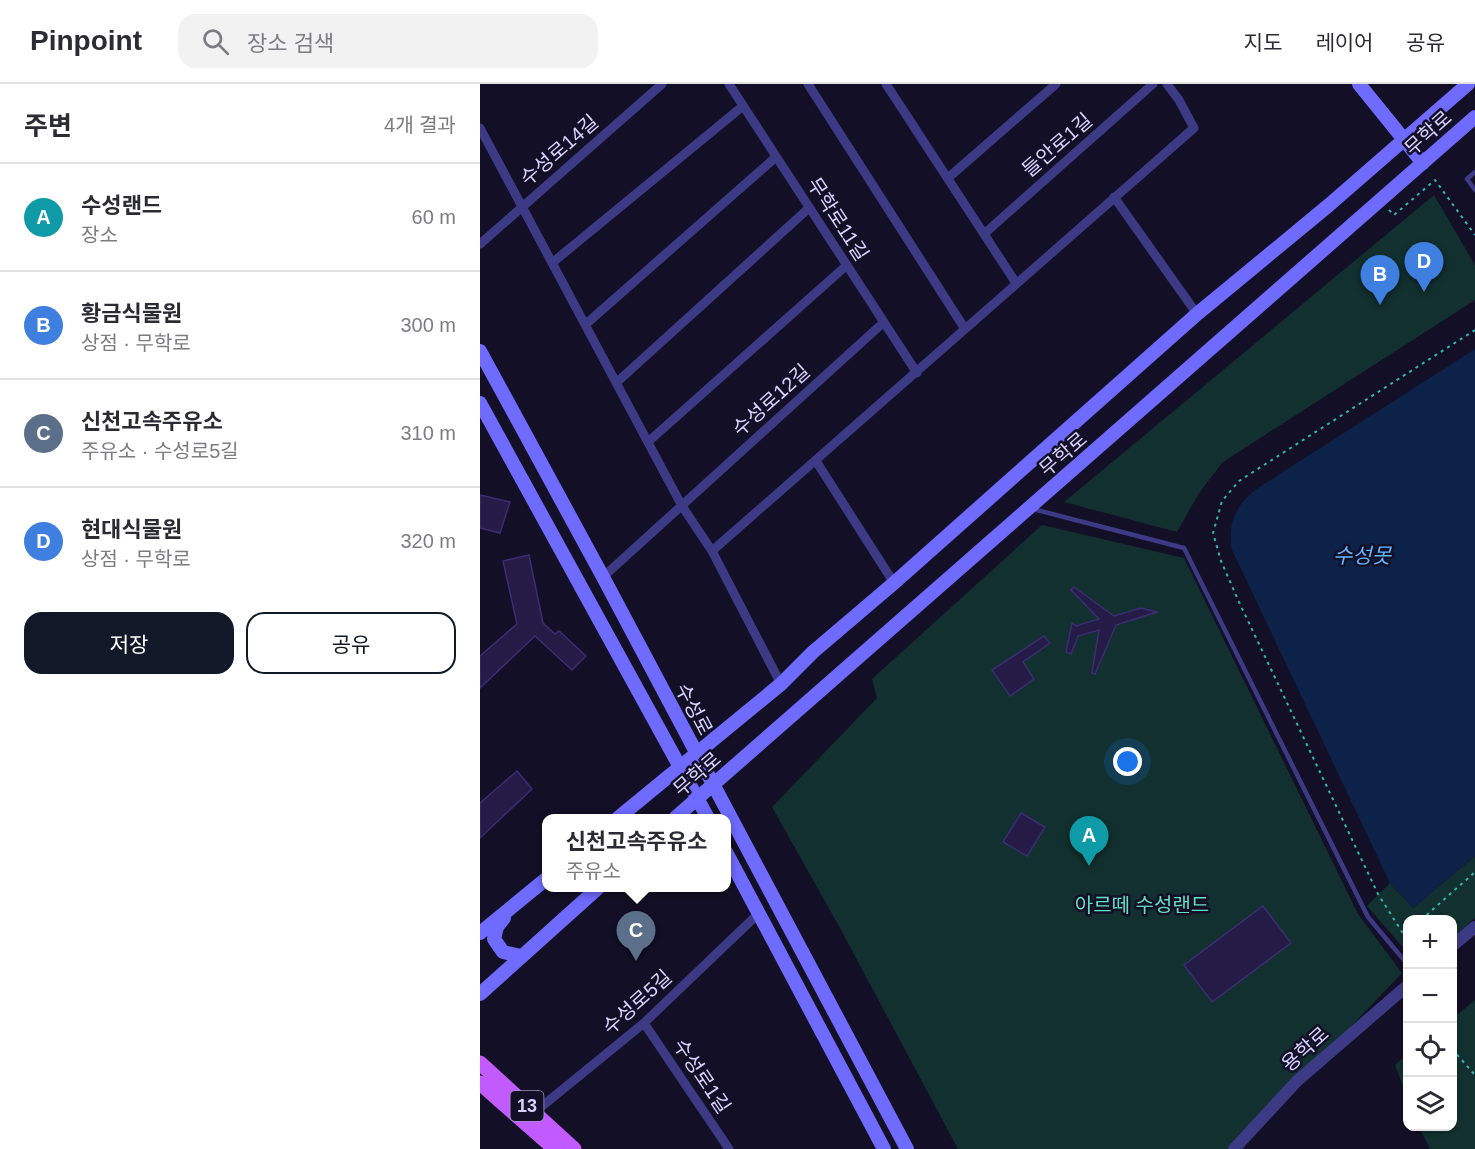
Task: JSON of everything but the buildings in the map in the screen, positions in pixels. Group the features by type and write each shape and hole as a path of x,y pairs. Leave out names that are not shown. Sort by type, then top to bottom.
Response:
{"main road":[{"path":"1359,84 1423,163"},
{"name":"무학로","path":"624,814 781,684 813,652 1197,314 1468,84"},
{"name":"무학로","path":"680,814 1382,201 1475,117"},
{"name":"수성로","path":"480,351 603,577 727,814"},
{"name":"수성로","path":"480,404 705,814"},
{"name":"수성로","path":"731,821 907,1149"},
{"path":"731,861 884,1149"},
{"path":"480,933 542,882"},
{"path":"480,994 593,892"},
{"path":"512,907 497,927 494,939 502,952 521,956"},
{"name":"13","path":"480,1063 574,1149"},
{"name":"13","path":"480,1083 555,1149"}],"street":[{"name":"수성로14길","path":"480,244 662,84"},
{"name":"무학로11길","path":"729,84 917,373"},
{"path":"808,84 965,329"},
{"path":"886,84 1016,283"},
{"path":"948,178 1056,84"},
{"name":"들안로1길","path":"984,234 1153,84"},
{"path":"712,551 1194,128 1179,100 1167,84"},
{"path":"552,263 743,106"},
{"path":"480,128 682,506 712,551 781,684"},
{"path":"586,324 776,157"},
{"path":"1114,197 1197,314"},
{"path":"616,383 809,208"},
{"path":"648,442 846,265"},
{"name":"수성로12길","path":"603,577 884,322"},
{"path":"816,461 894,583"},
{"name":"수성로5길","path":"535,1112 644,1023 759,913"},
{"path":"1457,942 1475,927"},
{"name":"용학로","path":"1234,1149 1297,1081 1403,988"},
{"name":"수성로1길","path":"644,1023 729,1149"}],"lane":[{"path":"1475,172 1467,179 1475,190"},
{"path":"1030,508 1184,548 1368,916 1403,960"}],"path":[{"path":"1382,201 1394,215 1436,180 1475,234"},
{"path":"1403,933 1378,894 1239,602 1221,561 1214,533 1222,501 1239,481 1475,330"},
{"path":"1427,915 1475,872"},
{"path":"1457,1055 1475,1075"}],"green space":[{"path":"1434,195 1475,265 1475,300 1223,462 1199,493 1177,532 1064,502"},
{"name":"아르떼 수성랜드","path":"1042,525 1184,558 1358,914 1402,973 1234,1149 958,1149 840,928 772,807 877,698 872,679"},
{"path":"1475,856 1475,918 1457,934 1457,915 1403,915 1403,947 1367,906 1390,883 1413,908"},
{"path":"1475,1000 1475,1149 1430,1149 1421,1131 1457,1131 1457,1015"},
{"path":"1403,1058 1403,1086 1395,1065"}],"water":[{"name":"수성못","path":"1475,349 1475,856 1413,908 1390,883 1232,550 1231,531 1239,508 1258,488"}],"place":[{"name":"현대식물원","path":"1424,292"},
{"name":"황금식물원","path":"1380,305"},
{"name":"수성랜드","path":"1089,866"},
{"name":"신천고속주유소","path":"636,961"}]}
